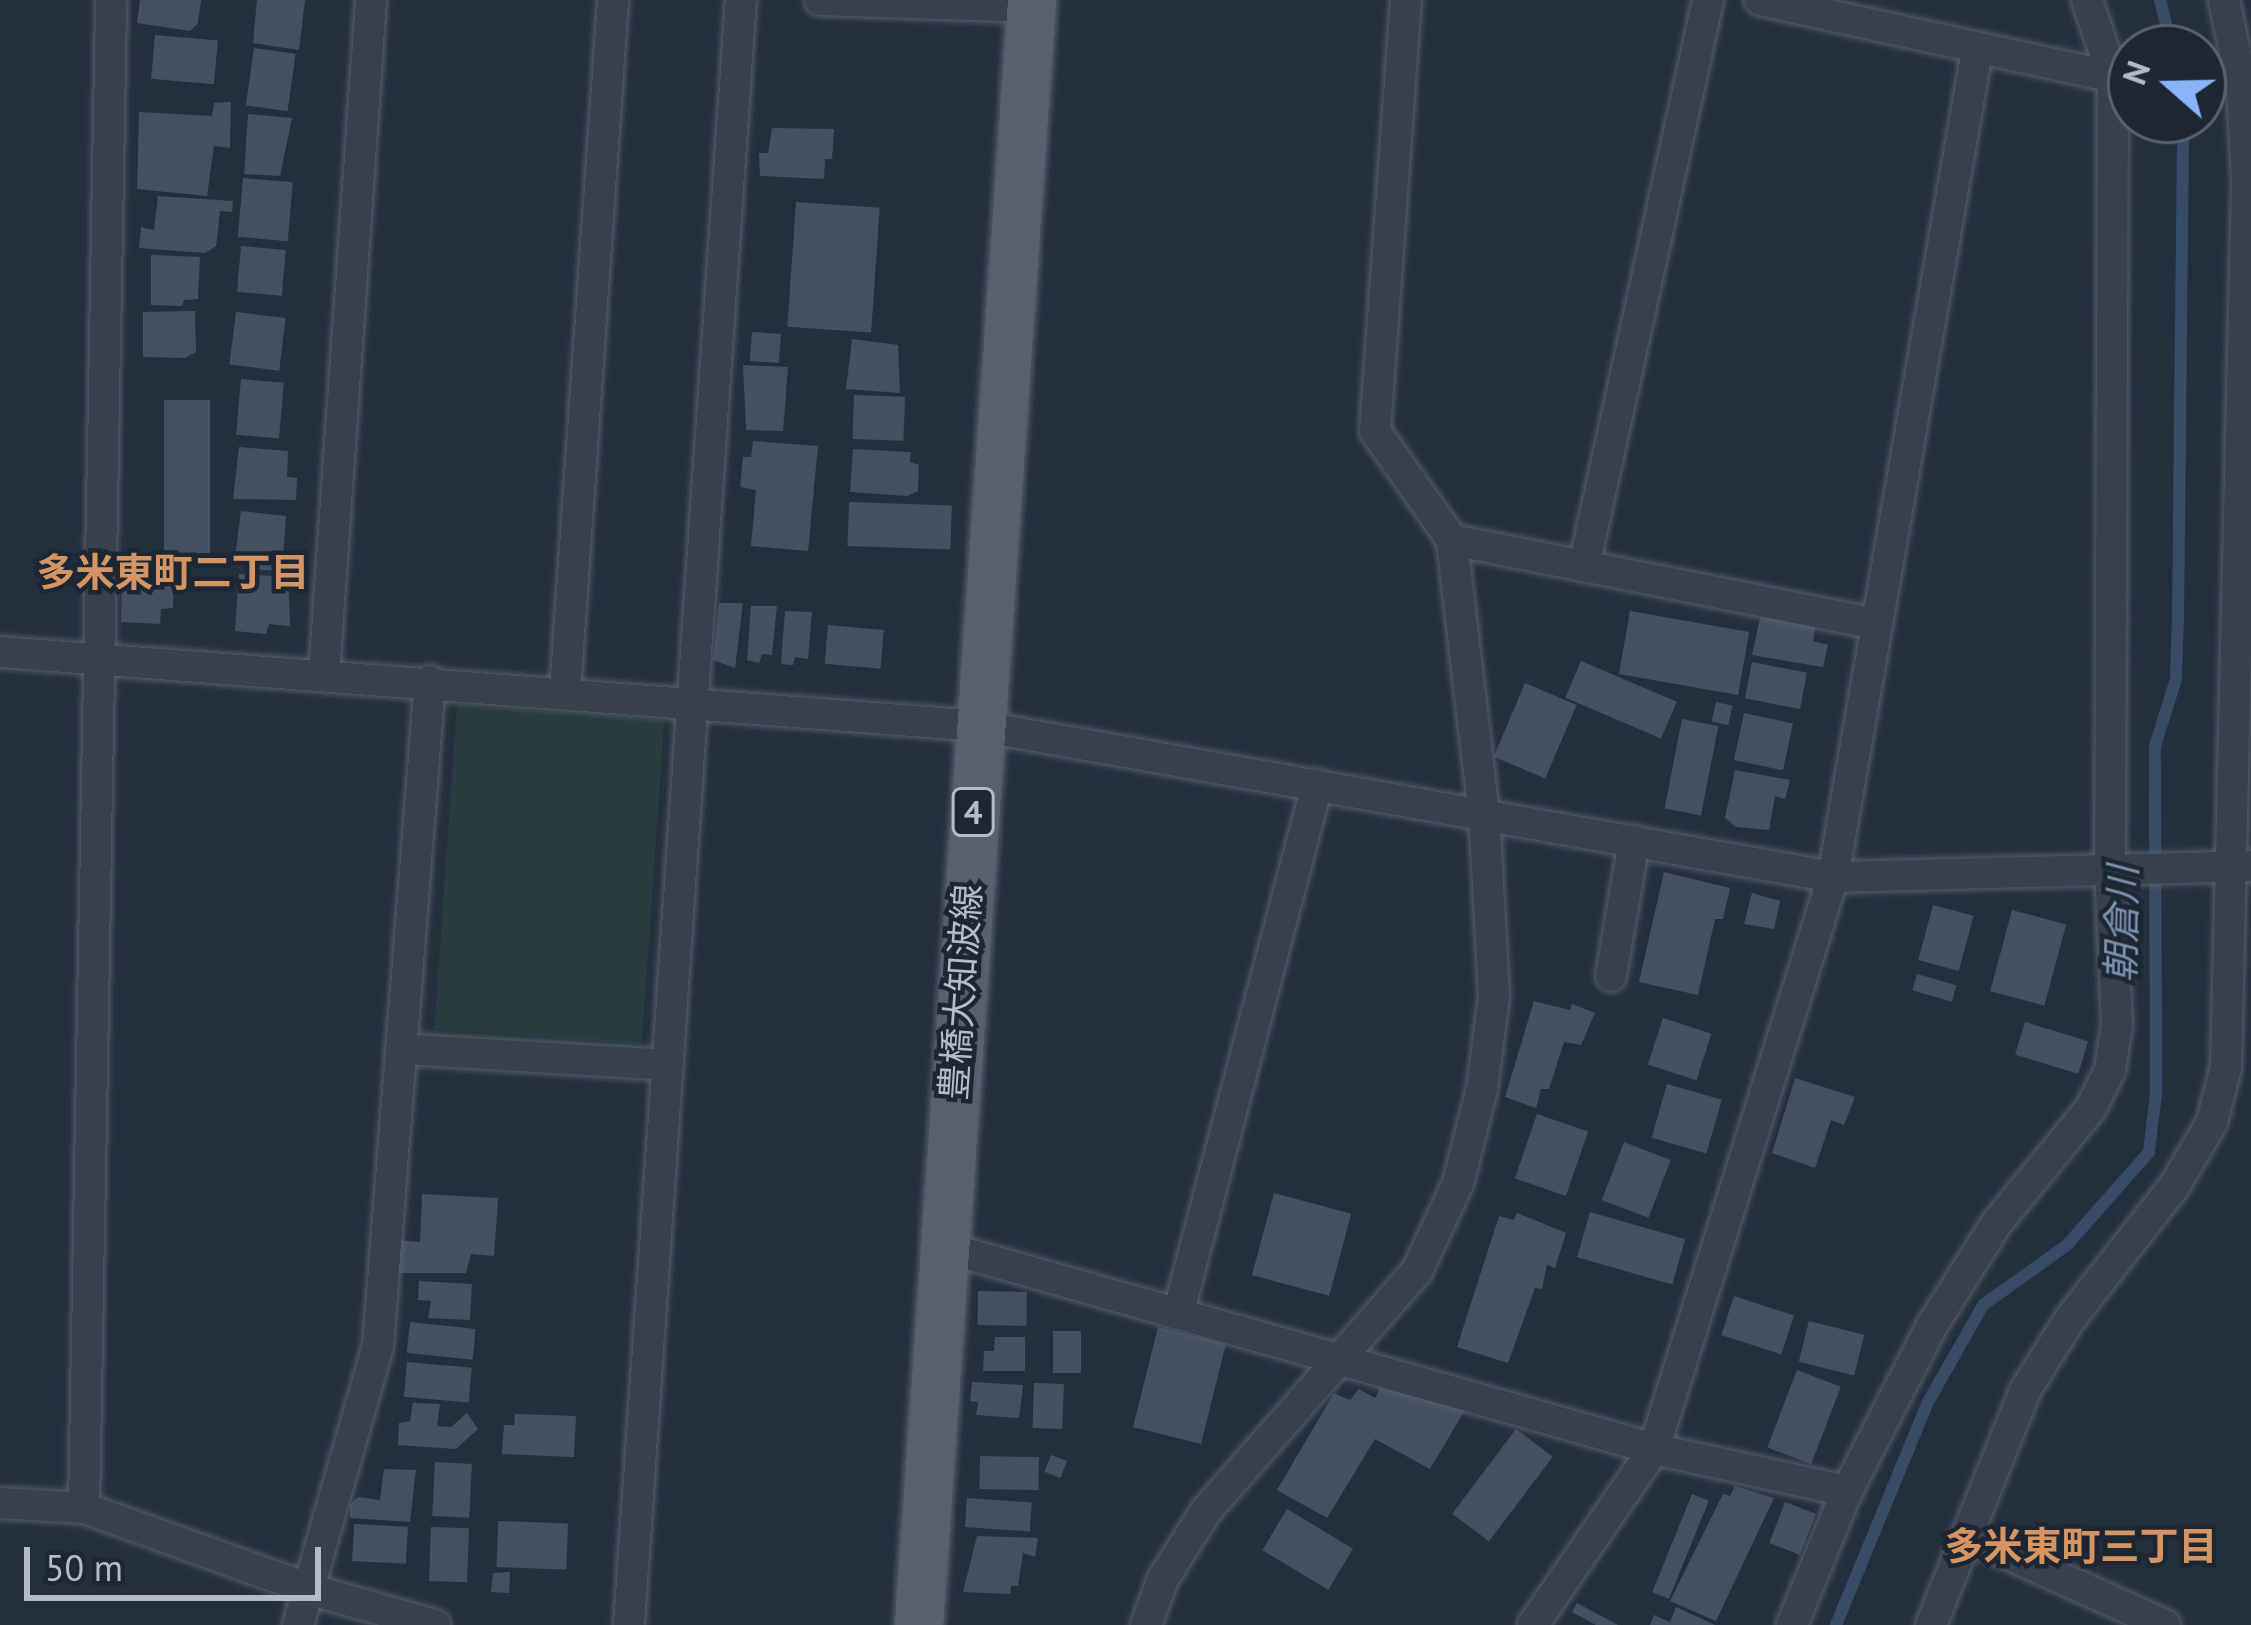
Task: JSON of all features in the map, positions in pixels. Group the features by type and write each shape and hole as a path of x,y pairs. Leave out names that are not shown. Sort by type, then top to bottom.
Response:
{"main road":[{"name":"豊橋大知波線","path":"919,1625 1032,3"}],"street":[{"path":"84,1508 111,0"},
{"path":"324,674 371,0"},
{"path":"565,692 613,0"},
{"path":"629,1625 741,0"},
{"path":"820,0 1032,3"},
{"path":"1145,1625 1162,1579 1206,1511 1417,1271 1458,1183 1482,1089 1494,996 1484,814 1452,540 1375,431 1406,0"},
{"path":"1584,566 1708,0"},
{"path":"1760,0 2107,76"},
{"path":"2087,0 2107,59"},
{"path":"1931,1625 2026,1389 2070,1319 2175,1185 2212,1122 2226,1067 2247,182 2242,85 2224,0"},
{"path":"1533,1625 1654,1449 1834,877 1977,51"},
{"path":"1792,1625 1847,1491 1933,1324 1996,1224 2091,1108 2110,1070 2117,1024 2120,870 2114,144"},
{"path":"1452,540 1877,624"},
{"path":"0,652 979,726 1834,877 2229,867"},
{"path":"298,1625 312,1590 378,1346 430,681"},
{"path":"1178,1314 1317,785"},
{"path":"1611,976 1634,841"},
{"path":"401,1049 668,1066"},
{"path":"943,1247 1654,1449 1847,1491"},
{"path":"0,1503 84,1508 312,1590 435,1625"},
{"path":"1970,1537 2165,1625"}],"green space":[{"path":"457,705 664,720 642,1044 434,1029"}],"building":[{"path":"140,0 201,0 198,23 190,31 137,23"},
{"path":"257,0 305,0 299,50 253,43"},
{"path":"155,35 218,40 214,84 151,79"},
{"path":"254,48 296,54 288,111 246,105"},
{"path":"231,102 230,148 214,146 207,196 137,189 139,112 212,116 214,103"},
{"path":"248,114 292,118 280,176 244,174"},
{"path":"772,128 834,129 832,159 825,159 824,179 760,176 759,153 768,153"},
{"path":"243,178 293,182 288,241 238,237"},
{"path":"158,196 233,201 232,212 220,211 216,246 205,253 139,248 141,227 154,230"},
{"path":"796,202 880,208 871,333 787,327"},
{"path":"241,246 286,250 282,296 237,292"},
{"path":"151,255 200,257 198,299 184,300 182,306 151,305"},
{"path":"195,311 196,352 185,358 143,357 143,312"},
{"path":"236,312 286,318 279,371 230,365"},
{"path":"752,332 781,334 779,363 750,361"},
{"path":"852,339 898,345 900,393 846,389"},
{"path":"743,365 788,367 783,431 746,430"},
{"path":"241,379 284,383 279,439 236,435"},
{"path":"854,395 905,397 903,441 852,439"},
{"path":"164,400 210,400 210,553 164,553"},
{"path":"753,441 818,446 808,551 751,546 756,490 740,487 743,457 751,457"},
{"path":"239,447 288,451 287,477 297,478 296,500 233,499"},
{"path":"853,449 911,452 910,462 919,465 918,491 907,496 850,492"},
{"path":"849,502 952,506 950,550 847,546"},
{"path":"241,511 286,516 282,571 248,569 249,559 235,558"},
{"path":"122,573 174,574 173,608 161,609 160,624 121,622"},
{"path":"239,574 288,577 290,626 269,624 266,634 235,631"},
{"path":"719,603 743,603 735,668 713,660"},
{"path":"751,606 777,606 772,655 762,654 759,663 747,660"},
{"path":"785,611 812,612 808,659 795,657 793,665 781,664"},
{"path":"1630,611 1749,632 1738,695 1619,674"},
{"path":"1761,614 1816,625 1813,641 1828,645 1823,667 1752,655"},
{"path":"828,625 884,630 880,669 825,664"},
{"path":"1581,661 1677,702 1661,738 1565,698"},
{"path":"1752,662 1807,673 1800,709 1745,698"},
{"path":"1525,683 1577,705 1545,779 1494,757"},
{"path":"1716,702 1733,706 1728,725 1712,721"},
{"path":"1744,713 1793,723 1783,770 1734,760"},
{"path":"1682,719 1718,726 1701,815 1665,808"},
{"path":"1735,770 1790,780 1785,799 1775,796 1769,830 1736,827 1725,818"},
{"path":"1664,872 1730,888 1723,919 1715,919 1698,995 1639,982"},
{"path":"1752,893 1780,901 1774,929 1744,924"},
{"path":"1933,905 1974,916 1959,971 1918,960"},
{"path":"2012,910 2066,924 2044,1006 1990,991"},
{"path":"1917,974 1956,985 1952,1002 1912,990"},
{"path":"1534,1001 1570,1010 1572,1004 1595,1013 1581,1045 1564,1042 1549,1089 1541,1089 1536,1108 1505,1097"},
{"path":"1663,1018 1712,1034 1696,1080 1648,1065"},
{"path":"2025,1022 2088,1041 2078,1074 2015,1055"},
{"path":"1795,1078 1855,1097 1844,1125 1831,1120 1815,1168 1772,1153"},
{"path":"1667,1084 1722,1100 1706,1154 1652,1138"},
{"path":"1537,1114 1588,1132 1566,1196 1515,1178"},
{"path":"1624,1142 1671,1160 1648,1218 1602,1200"},
{"path":"1274,1193 1351,1214 1329,1296 1252,1275"},
{"path":"422,1194 498,1198 494,1256 471,1254 466,1273 393,1273 394,1240 420,1242"},
{"path":"1590,1212 1685,1239 1672,1284 1577,1257"},
{"path":"1517,1213 1566,1233 1555,1268 1547,1265 1542,1289 1535,1288 1508,1363 1457,1347 1499,1216 1514,1220"},
{"path":"419,1281 472,1284 470,1320 428,1318 431,1301 418,1300"},
{"path":"978,1291 1027,1292 1026,1326 977,1325"},
{"path":"1734,1296 1794,1315 1781,1354 1721,1335"},
{"path":"1809,1321 1864,1335 1854,1376 1799,1362"},
{"path":"410,1322 476,1329 472,1360 407,1353"},
{"path":"1158,1327 1226,1344 1201,1444 1133,1427"},
{"path":"1053,1331 1081,1331 1081,1373 1053,1373"},
{"path":"995,1337 1025,1337 1025,1371 983,1371 984,1351 994,1351"},
{"path":"407,1362 472,1368 469,1403 404,1397"},
{"path":"1797,1370 1841,1387 1811,1464 1767,1447"},
{"path":"972,1382 1023,1385 1019,1418 976,1415 978,1402 970,1401"},
{"path":"1034,1383 1064,1384 1062,1429 1032,1428"},
{"path":"1380,1388 1465,1410 1430,1469 1375,1439 1327,1518 1277,1490 1334,1393 1350,1400 1359,1389 1375,1398"},
{"path":"413,1403 440,1404 437,1426 451,1427 467,1413 478,1429 456,1449 398,1445 399,1423 410,1421"},
{"path":"515,1414 576,1416 574,1457 502,1454 504,1425 514,1425"},
{"path":"1516,1429 1553,1457 1489,1541 1452,1514"},
{"path":"1051,1455 1067,1461 1060,1478 1045,1472"},
{"path":"980,1456 1039,1457 1038,1490 979,1489"},
{"path":"435,1462 472,1464 469,1518 432,1516"},
{"path":"384,1469 416,1470 410,1522 350,1518 350,1505 358,1497 380,1500"},
{"path":"1735,1486 1774,1498 1716,1621 1670,1601 1723,1494 1730,1496"},
{"path":"1692,1494 1709,1501 1669,1599 1652,1592"},
{"path":"967,1498 1032,1503 1030,1531 965,1527"},
{"path":"1785,1502 1816,1514 1800,1555 1769,1543"},
{"path":"1287,1509 1353,1549 1328,1590 1262,1550"},
{"path":"498,1521 568,1523 566,1569 496,1567"},
{"path":"354,1524 408,1527 406,1564 352,1561"},
{"path":"431,1527 469,1528 467,1582 429,1581"},
{"path":"977,1536 1038,1538 1035,1557 1023,1553 1018,1586 1011,1586 1010,1594 963,1592"},
{"path":"510,1572 509,1593 491,1592 493,1573"},
{"path":"1577,1603 1618,1625 1596,1625 1572,1612"},
{"path":"1676,1607 1715,1625 1650,1625 1654,1615 1670,1622"}],"waterway":[{"name":"朝倉川","path":"2160,0 2166,24"},
{"name":"朝倉川","path":"1836,1625 1928,1402 1983,1305 2067,1245 2149,1152 2156,1093 2155,746 2176,679 2183,144"}],"district":[{"name":"多米東町二丁目","path":"173,572"},
{"name":"多米東町三丁目","path":"2081,1546"}]}
